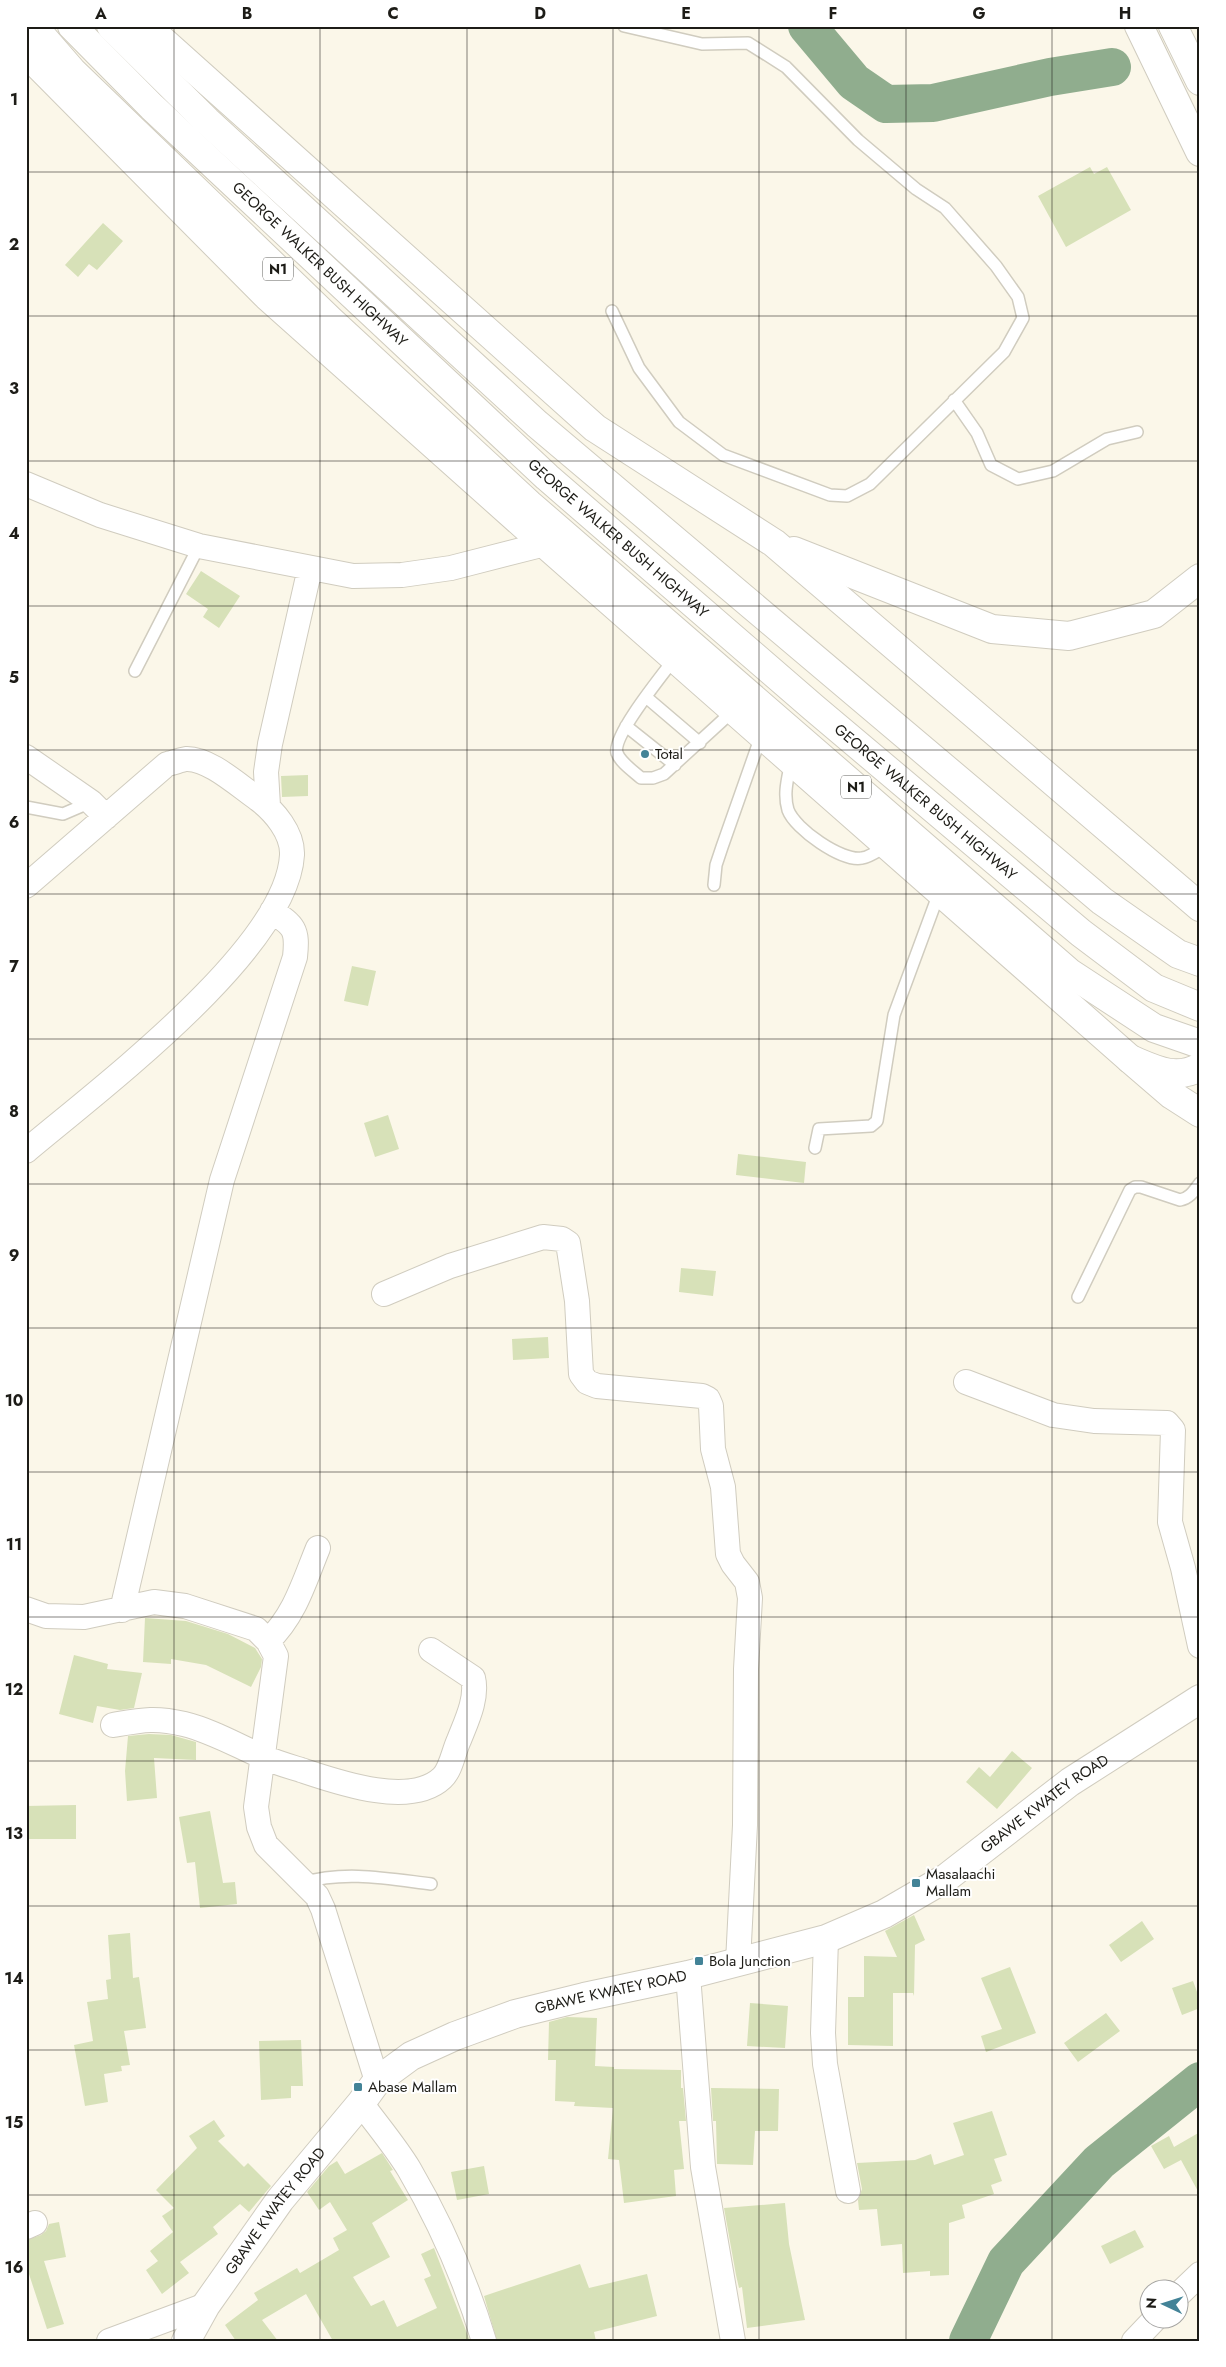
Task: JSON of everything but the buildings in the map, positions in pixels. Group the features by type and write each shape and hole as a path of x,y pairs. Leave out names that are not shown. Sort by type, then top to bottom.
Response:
{"main road":[{"name":"N1","path":"33,26 72,70 330,320 529,504 1070,973 1154,1028 1200,1044"},
{"name":"GEORGE WALKER BUSH HIGHWAY","path":"72,26 152,106 547,477 814,708 1082,933 1154,988 1200,1007"},
{"name":"GEORGE WALKER BUSH HIGHWAY","path":"111,26 215,128 537,424 1102,901 1178,954 1200,962"},
{"path":"146,26 596,428 774,543 1200,907"},
{"path":"1138,26 1200,152"},
{"path":"1173,26 1200,81"},
{"path":"26,53 267,296 545,544 1130,1059 1172,1095 1200,1113"},
{"path":"774,543 992,630 1069,636 1154,614 1200,578"},
{"path":"1130,1059 1163,1072 1188,1074 1200,1067"},
{"name":"GBAWE KWATEY ROAD","path":"186,2341 206,2305 280,2200 362,2103 377,2081 411,2056 455,2036 515,2014 688,1975 826,1939 884,1914 946,1878 1070,1782 1200,1699"}],"street":[{"path":"26,484 100,515 200,546 353,576 402,575 451,568 545,544"},
{"path":"268,806 266,772 270,744 310,568"},
{"path":"26,757 98,810"},
{"path":"26,886 98,810 168,764 187,759 206,763 268,806 285,828 292,853 288,877 272,911 218,983 157,1040 26,1151"},
{"path":"122,1610 222,1180 295,956 297,938 291,924 272,911"},
{"path":"384,1294 450,1266 498,1250 543,1237 562,1239 568,1242 577,1301 581,1374 587,1382 597,1386 702,1396 708,1399 711,1406 713,1449 723,1488 728,1554 747,1582 750,1598 746,1669 745,1833 738,1962"},
{"path":"966,1382 1053,1416 1094,1421 1167,1423 1173,1430 1170,1522 1183,1568 1200,1646"},
{"path":"268,1640 284,1626 318,1548"},
{"path":"26,1609 46,1616 84,1617 154,1602 185,1606 256,1629 268,1640 276,1656 256,1807 259,1828 266,1846 317,1896 324,1909 377,2081"},
{"path":"113,1724 154,1718 185,1724 220,1735 263,1757 347,1786 376,1791 413,1791 429,1787 444,1777 470,1711 475,1685 473,1678 431,1650"},
{"path":"826,1939 823,2032 825,2064 848,2191"},
{"path":"688,1975 703,2166 733,2341"},
{"path":"362,2103 408,2167 434,2214 460,2275 484,2341"},
{"path":"1188,2285 1200,2274"},
{"path":"110,2341 206,2305"},
{"path":"1134,2341 1144,2330"}],"lane":[{"path":"612,311 639,368 679,422 723,454 830,495 847,496 870,484 1004,352 1023,318 1018,297 996,266 945,208 916,189 858,140 786,67 748,42 702,44 624,26"},
{"path":"954,400 977,433 991,465 1018,479 1053,472 1108,439 1137,432"},
{"path":"135,671 200,546"},
{"path":"675,658 626,726 617,745 618,754 641,778 653,778 664,774 734,710"},
{"path":"646,697 700,743"},
{"path":"626,726 675,765"},
{"path":"714,885 716,865 762,734"},
{"path":"792,760 785,790 789,812 812,837 847,858 863,858 888,845"},
{"path":"26,806 63,814 98,810"},
{"path":"815,1148 819,1129 871,1126 877,1121 894,1015 940,891"},
{"path":"1078,1297 1130,1190 1135,1187 1141,1188 1180,1200 1186,1199 1200,1183"},
{"path":"304,1883 328,1876 354,1876 431,1884"}],"waterway":[{"path":"807,26 854,82 886,104 933,103 1050,77 1112,67"},
{"path":"968,2341 1006,2262 1099,2162 1200,2081"}],"place":[{"name":"Total","path":"645,754"},
{"name":"Masalaachi Mallam","path":"916,1883"},
{"name":"Bola Junction","path":"699,1961"},
{"name":"Abase Mallam","path":"358,2087"}]}
